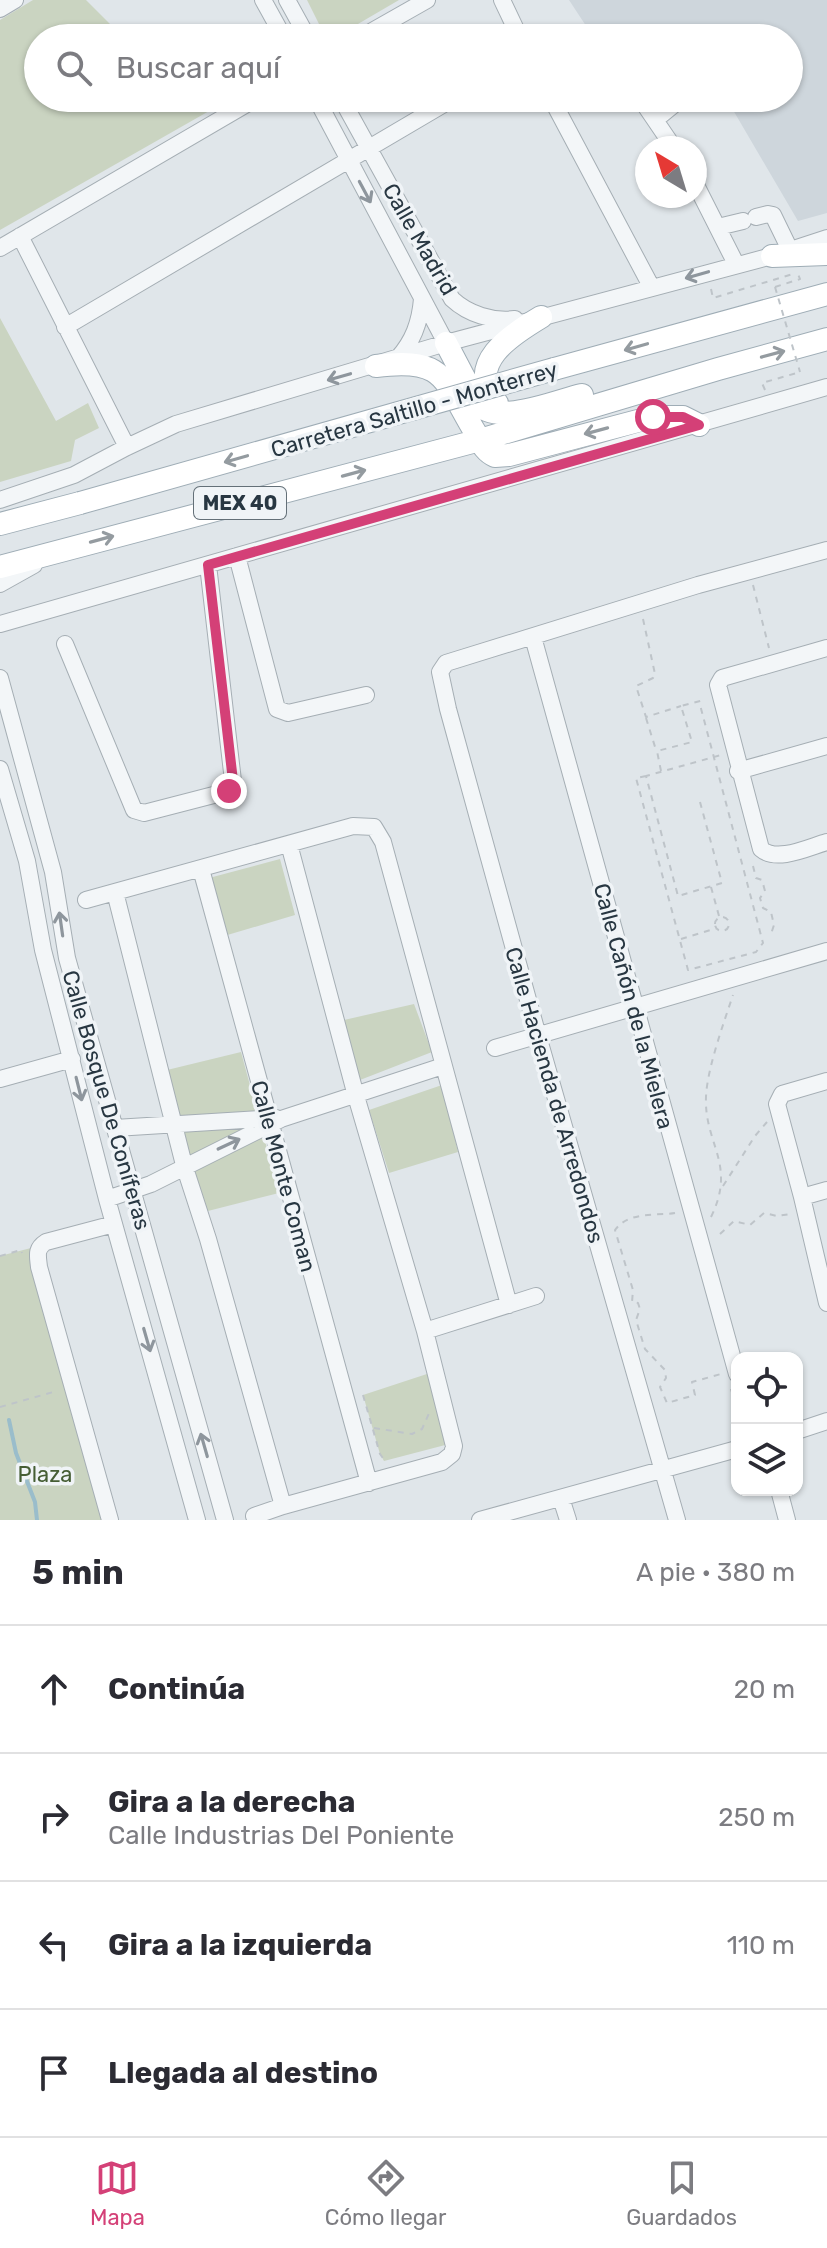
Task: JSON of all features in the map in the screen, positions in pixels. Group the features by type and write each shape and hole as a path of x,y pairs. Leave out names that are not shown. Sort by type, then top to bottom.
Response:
{"main road":[{"path":"781,253 827,254"},
{"name":"Carretera Saltillo - Monterrey","path":"0,524 827,294"},
{"path":"519,411 506,409 495,401 487,390 485,376 491,359 502,344 541,317"},
{"name":"Carretera Saltillo - Monterrey","path":"0,567 480,440 827,339"},
{"path":"446,343 481,408 498,414 675,372 706,366 718,369"},
{"path":"386,363 421,364 434,369 486,451 499,457 653,417 683,417 699,425"}],"street":[{"path":"0,9 15,0"},
{"path":"263,0 276,24"},
{"path":"287,0 300,24"},
{"path":"385,24 427,0"},
{"path":"502,0 513,24"},
{"path":"0,248 233,112"},
{"name":"Calle Madrid","path":"323,112 446,343"},
{"name":"Calle Madrid","path":"349,112 452,299 466,311 495,319 541,317"},
{"path":"65,327 429,112"},
{"path":"558,112 652,288"},
{"path":"650,112 666,136"},
{"path":"655,120 665,112"},
{"path":"707,206 736,264"},
{"path":"718,227 773,215 781,253"},
{"path":"20,236 127,447"},
{"path":"0,500 66,479 176,424 446,343 827,238"},
{"path":"386,363 413,338 422,299"},
{"path":"0,624 827,387"},
{"path":"533,637 827,550"},
{"path":"0,584 56,551"},
{"path":"237,556 277,709 288,713 366,695"},
{"path":"65,644 134,810 144,813 229,791 233,781 208,565"},
{"name":"Calle Hacienda de Arredondos","path":"533,637 446,663 441,668 448,709 538,1036 677,1520"},
{"name":"Calle Cañón de la Mielera","path":"533,637 697,1233 731,1369"},
{"path":"827,648 773,664 720,688 738,771 761,849 771,856 827,842"},
{"name":"Calle Bosque De Coníferas","path":"0,678 53,872 67,958 225,1520"},
{"path":"738,771 827,746"},
{"name":"Calle Bosque De Coníferas","path":"0,769 27,861 43,950 107,1199 197,1520"},
{"path":"86,900 353,826 374,827 383,842 509,1305"},
{"path":"254,1516 442,1462 452,1454 452,1432 356,1096 289,844"},
{"name":"Calle Monte Coman","path":"201,869 273,1120 369,1483"},
{"path":"115,892 184,1165 208,1239 283,1506"},
{"path":"495,1048 827,951"},
{"path":"0,1079 72,1059"},
{"path":"107,1199 167,1176 273,1120 443,1066"},
{"path":"827,1081 779,1104 827,1303"},
{"path":"115,1128 273,1120"},
{"path":"804,1204 827,1190"},
{"path":"110,1520 39,1267 38,1249 46,1242 114,1224"},
{"path":"425,1331 536,1296"},
{"path":"803,1429 827,1421"},
{"path":"480,1520 731,1451"},
{"path":"781,1496 787,1520"},
{"path":"561,1498 568,1520"}],"path":[{"path":"713,298 798,272 800,279 775,287 800,372 762,383 765,390"},
{"path":"750,572 773,664"},
{"path":"640,603 655,674 636,686 661,772"},
{"path":"646,717 699,701 720,688"},
{"path":"699,701 714,758 763,943 756,952 688,970 636,778 714,758 733,751"},
{"path":"657,751 692,742 681,706"},
{"path":"646,776 678,896 722,883 700,802"},
{"path":"753,866 756,878 762,880 765,891 760,898 763,908 771,912 774,925 771,934"},
{"path":"711,886 720,918"},
{"path":"680,939 717,928 723,931 728,927 727,920 720,918"},
{"path":"717,928 716,922 720,918"},
{"path":"697,1233 713,1213 720,1190 720,1157 706,1097 740,976"},
{"path":"720,1190 779,1104"},
{"path":"720,1234 734,1221 750,1225 764,1213 777,1216 804,1204"},
{"path":"682,1212 666,1215 657,1212 619,1225 615,1230 633,1290 632,1302 638,1303 640,1309 636,1320 645,1349 665,1370 666,1378 660,1387 667,1403 695,1395 692,1382 731,1373"},
{"path":"0,1407 61,1390"},
{"path":"363,1395 380,1454 388,1461"},
{"path":"373,1429 417,1432 434,1408"}],"shaded area":[{"path":"569,0 827,0 827,213 798,221 734,112 803,112 803,24 585,24"}],"green space":[{"path":"33,0 86,0 110,24 24,24 24,112 207,112 0,230 0,20"},
{"path":"307,0 399,0 358,24 319,24"},
{"path":"0,318 56,421 88,403 99,428 75,440 71,461 0,482"},
{"path":"280,859 295,915 224,936 209,878"},
{"path":"414,1004 432,1052 360,1080 344,1020"},
{"path":"241,1052 279,1193 204,1212 167,1070"},
{"path":"442,1085 458,1152 389,1173 369,1110"},
{"name":"Plaza","path":"31,1248 105,1520 0,1520 0,1256"},
{"path":"433,1372 449,1444 384,1461 363,1395"}],"waterway":[{"path":"9,1420 16,1453 35,1502 37,1520"}],"route":[{"path":"229,791 233,781 208,565 699,425 683,417 653,417"}]}
